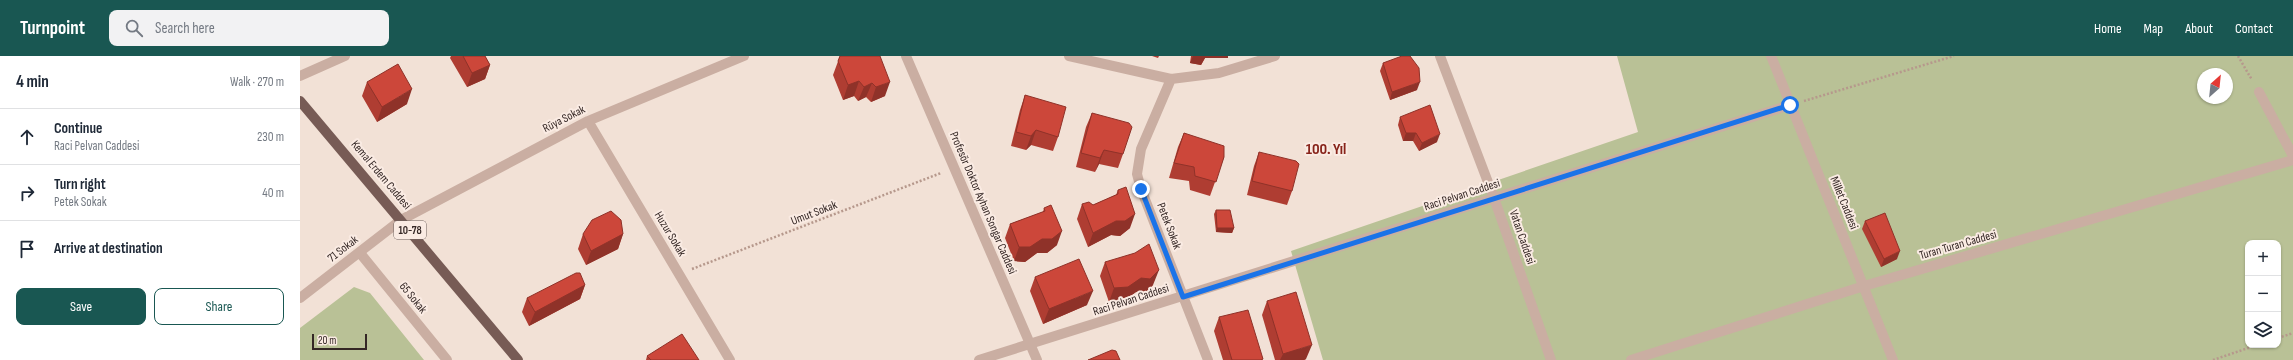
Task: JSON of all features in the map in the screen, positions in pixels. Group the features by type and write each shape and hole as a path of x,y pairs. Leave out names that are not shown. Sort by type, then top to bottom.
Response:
{"main road":[{"name":"Kemal Erdem Caddesi","path":"300,101 518,360"}],"street":[{"path":"300,76 346,56"},
{"name":"Rüya Sokak","path":"401,220 588,121 744,56"},
{"name":"Profesör Doktor Ayhan Songar Caddesi","path":"906,56 1037,360"},
{"path":"1068,56 1171,79 1219,73 1275,56"},
{"name":"Vatan Caddesi","path":"1440,56 1494,198 1551,360"},
{"name":"Millet Caddesi","path":"1771,56 1893,360"},
{"name":"Petek Sokak","path":"1171,79 1141,149 1137,174 1141,189 1208,360"},
{"path":"2259,92 2293,156"},
{"name":"Raci Pelvan Caddesi","path":"979,360 1790,105"},
{"name":"Huzur Sokak","path":"588,121 730,360"},
{"name":"Turan Turan Caddesi","path":"1631,360 1864,286 2293,160"},
{"name":"71 Sokak","path":"300,298 401,220"},
{"name":"65 Sokak","path":"360,253 447,360"}],"path":[{"path":"1790,105 1954,56"},
{"path":"2238,56 2259,92"},
{"name":"Umut Sokak","path":"680,274 954,168"},
{"path":"2281,337 2293,333"},
{"path":"2213,360 2248,348"}],"green space":[{"path":"1617,56 2293,56 2293,360 1323,360 1291,251 1638,132"},
{"path":"354,287 370,293 424,360 300,360 300,328"}],"building":[{"path":"463,56 485,56 490,65 472,73"},
{"path":"840,56 880,56 890,82 876,87 872,83 864,87 859,81 848,85 838,61"},
{"path":"1402,56 1410,56 1419,68 1420,82 1392,92 1383,63"},
{"path":"398,64 412,89 382,107 367,82"},
{"path":"1025,95 1066,107 1058,137 1036,130 1031,136 1016,132"},
{"path":"1430,105 1440,134 1422,143 1416,133 1406,133 1400,117"},
{"path":"1092,113 1129,123 1132,127 1123,154 1104,150 1100,158 1081,153"},
{"path":"1184,133 1224,146 1224,157 1216,182 1195,176 1194,167 1174,163"},
{"path":"1259,152 1296,161 1299,164 1292,191 1252,181"},
{"path":"1126,187 1135,214 1125,221 1116,221 1093,233 1082,204 1089,202 1093,205 1118,194 1118,190"},
{"path":"1051,205 1062,231 1052,239 1042,239 1030,247 1019,247 1010,224 1045,211 1044,208"},
{"path":"1216,210 1230,210 1234,228 1217,228"},
{"path":"611,211 621,220 623,234 591,251 583,234 592,220"},
{"path":"1885,213 1900,251 1884,259 1865,221"},
{"path":"1149,244 1159,270 1150,279 1141,278 1128,287 1114,288 1105,262 1135,253"},
{"path":"1079,259 1093,291 1049,309 1035,277"},
{"path":"576,273 580,273 585,285 535,312 527,298"},
{"path":"1296,292 1312,345 1283,354 1267,301"},
{"path":"1248,310 1263,359 1232,360 1219,317"},
{"path":"682,334 699,360 651,360 647,356"},
{"path":"1112,350 1116,351 1120,360 1088,360"}],"district":[{"name":"100. Yıl","path":"1326,149"}],"route":[{"path":"1141,189 1183,297 1790,105"}]}
